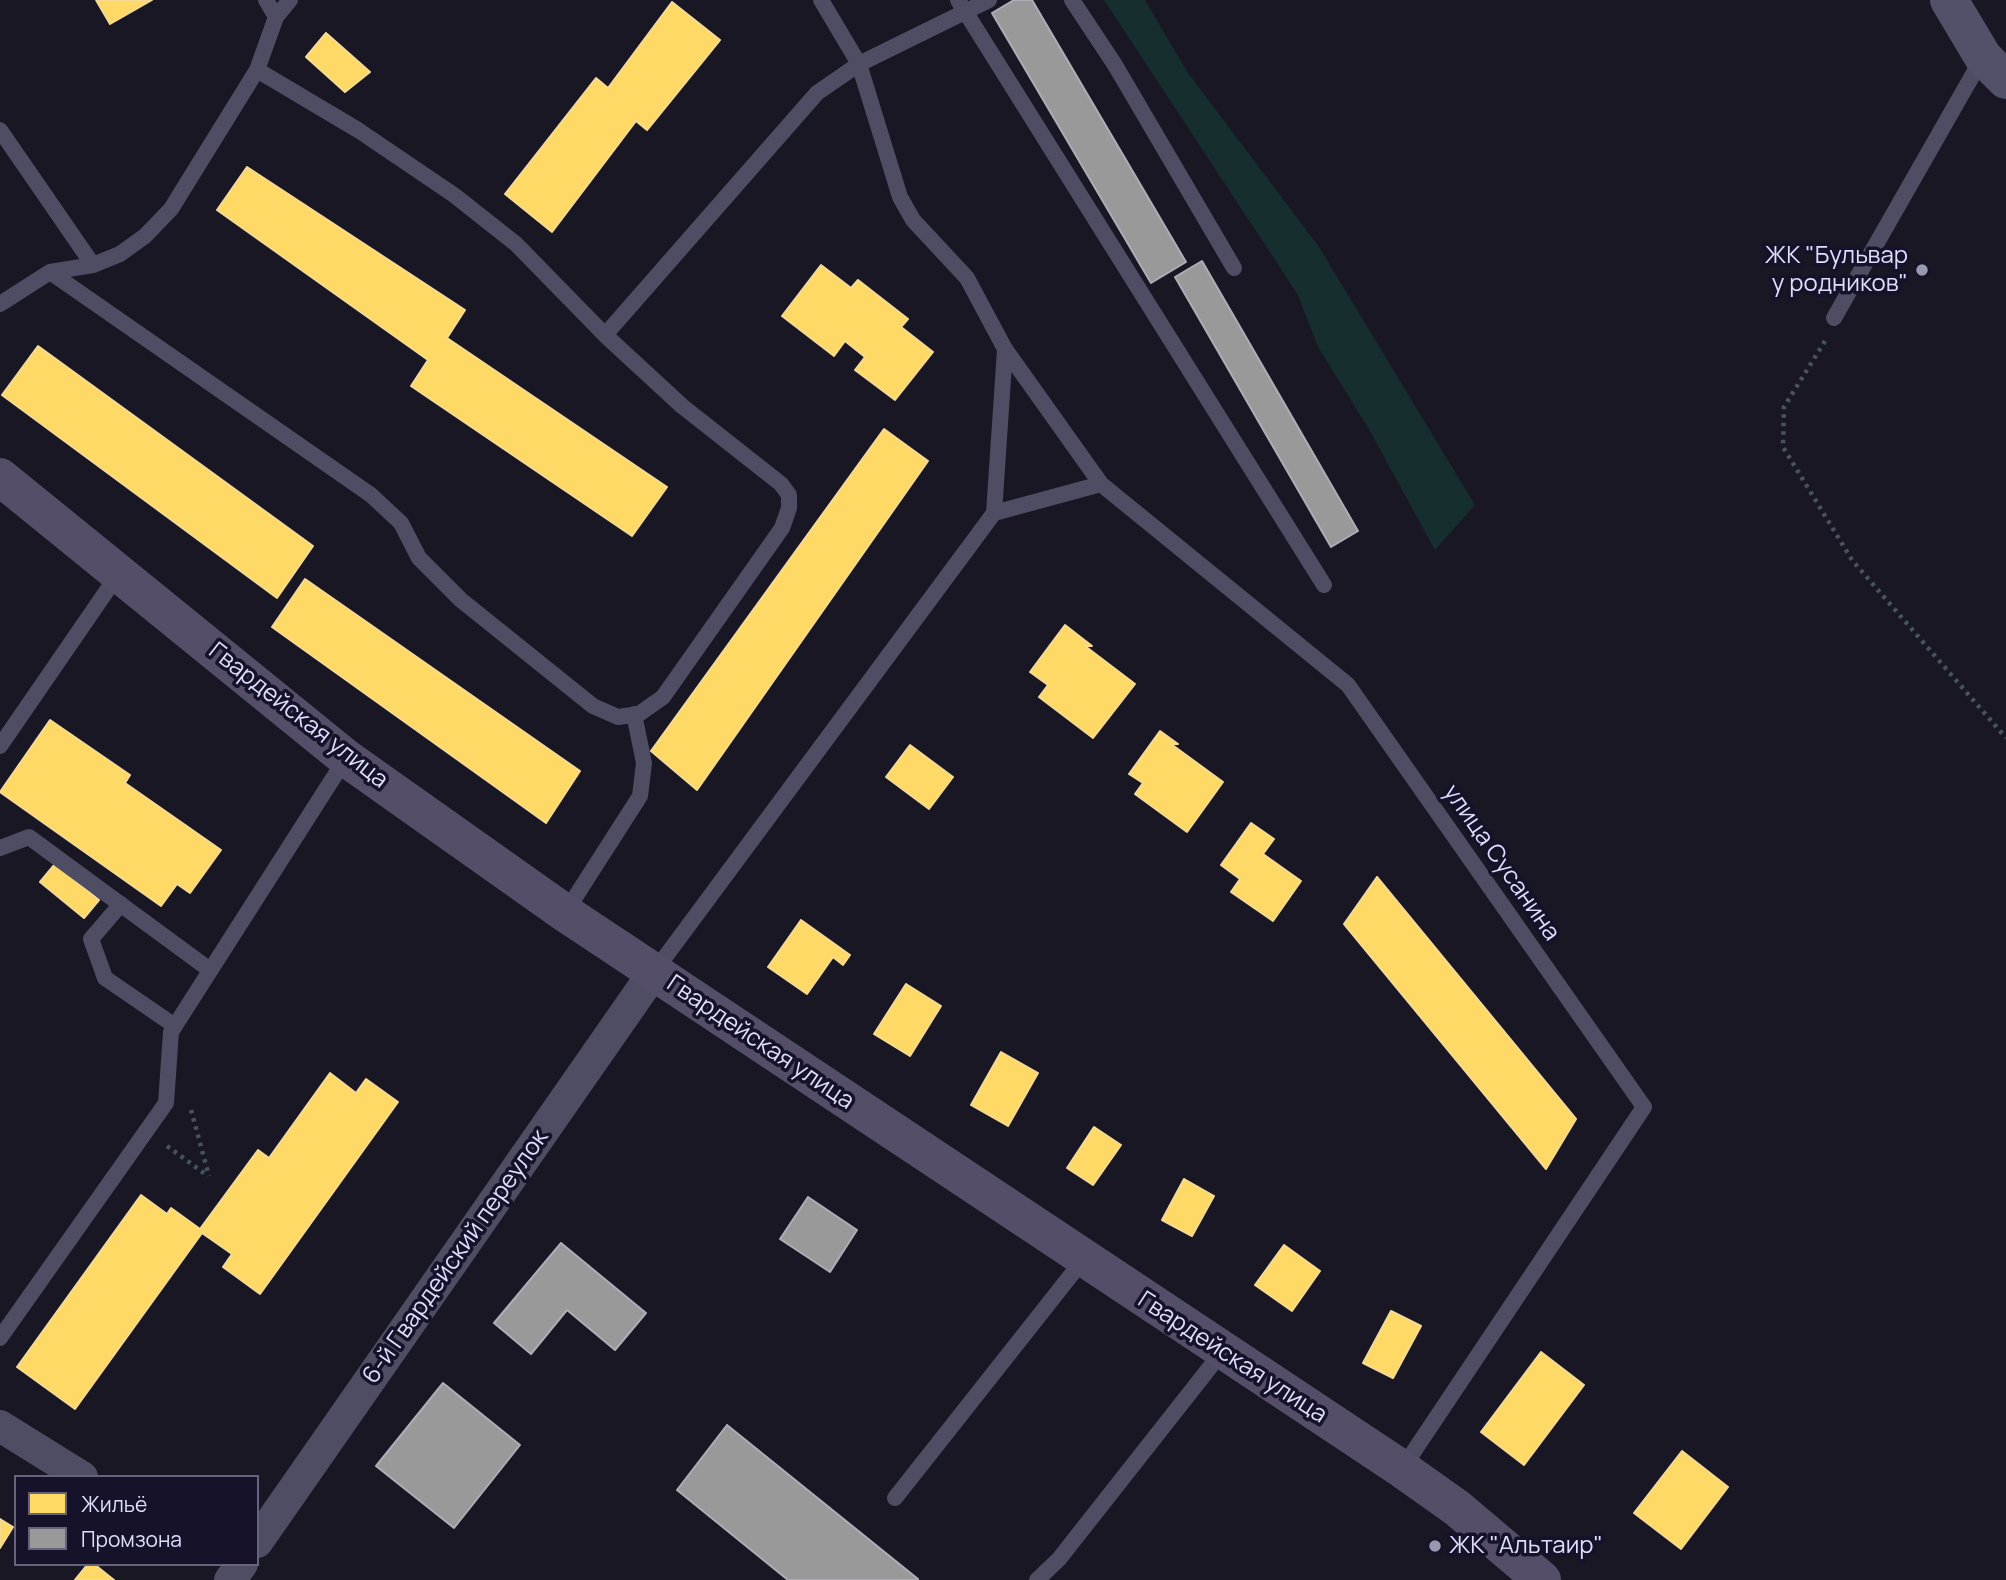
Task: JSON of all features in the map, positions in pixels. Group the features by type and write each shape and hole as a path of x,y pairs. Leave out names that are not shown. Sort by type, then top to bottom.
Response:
{"main road":[{"name":"Гвардейская улица","path":"0,477 345,758 565,913 1083,1260 1402,1469 1457,1508 1542,1580"}],"street":[{"path":"1949,0 1995,68"},
{"name":"6-й Гвардейский переулок","path":"259,1539 654,971"},
{"path":"0,1426 79,1475"}],"lane":[{"path":"266,0 276,17"},
{"path":"0,304 50,272 93,265 120,254 145,236 171,208 257,70 276,17 290,0"},
{"name":"улица Сусанина","path":"821,0 859,64 900,197 913,220 967,278 1005,349 1101,484 1348,685 1644,1107 1402,1469"},
{"path":"605,335 817,93 859,64 962,6 989,0"},
{"path":"1072,0 1115,65 1234,268"},
{"path":"962,6 1324,585"},
{"path":"1834,318 1995,68"},
{"path":"50,272 370,495 401,523 419,558 461,600 593,706 618,717 634,714 663,697 782,528 789,508 789,495 781,484 682,406 605,335 516,244 454,195 358,130 257,70"},
{"path":"0,130 93,265"},
{"path":"654,971 995,513 1005,349"},
{"path":"995,513 1101,484"},
{"path":"0,746 119,573"},
{"path":"565,913 639,796 644,763 634,714"},
{"path":"0,1338 166,1103 172,1032 175,1026 345,758"},
{"path":"0,848 29,837 211,970"},
{"path":"121,904 91,939 105,978 175,1026"},
{"path":"895,1497 1083,1260"},
{"path":"1037,1580 1059,1559 1222,1352"}],"path":[{"path":"1834,318 1822,349 1784,407 1783,447 1852,560 2006,738"},
{"path":"146,1131 209,1177"}],"green space":[{"path":"1104,0 1145,0 1188,73 1319,247 1475,505 1435,550 1370,431 1318,347 1298,295"}],"building: Жильё":[{"path":"96,0 152,0 110,24"},
{"path":"672,2 720,40 647,130 636,121 552,232 505,194 596,78 608,88"},
{"path":"326,33 370,72 345,92 306,57"},
{"path":"247,167 465,310 447,338 667,487 632,536 411,386 428,360 217,210"},
{"path":"821,265 851,288 858,280 908,319 901,327 933,352 895,400 855,370 865,357 845,341 834,356 782,316"},
{"path":"38,346 313,546 277,598 2,395"},
{"path":"884,429 928,461 697,790 651,751"},
{"path":"305,579 580,771 546,823 272,627"},
{"path":"1065,625 1092,646 1085,646 1135,684 1093,738 1039,697 1048,685 1030,672"},
{"path":"50,720 130,775 125,783 221,850 190,893 177,884 161,906 0,792"},
{"path":"1160,731 1178,744 1171,744 1223,782 1187,832 1135,794 1143,783 1129,774"},
{"path":"910,745 953,777 929,809 886,777"},
{"path":"1251,823 1274,839 1263,854 1301,881 1273,921 1231,892 1240,879 1221,865"},
{"path":"55,864 99,900 84,918 40,882"},
{"path":"1377,877 1576,1119 1546,1169 1344,924"},
{"path":"801,920 850,955 843,965 833,957 807,994 768,967"},
{"path":"906,984 941,1006 910,1056 874,1034"},
{"path":"1001,1052 1038,1073 1008,1126 971,1105"},
{"path":"330,1073 356,1093 366,1079 398,1102 260,1294 223,1267 232,1254 202,1233 75,1409 17,1367 141,1195 167,1214 171,1208 200,1229 258,1150 269,1158"},
{"path":"1094,1127 1121,1145 1093,1185 1067,1168"},
{"path":"1184,1179 1214,1196 1192,1236 1162,1220"},
{"path":"1284,1245 1320,1271 1292,1311 1255,1285"},
{"path":"1391,1311 1421,1326 1393,1378 1363,1363"},
{"path":"1541,1352 1584,1385 1524,1465 1481,1432"},
{"path":"1682,1451 1728,1487 1681,1549 1634,1513"},
{"path":"0,1519 13,1527 0,1548"},
{"path":"86,1566 96,1566 114,1580 75,1580"}],"building: Промзона":[{"path":"1014,0 1032,0 1186,262 1151,283 992,13"},
{"path":"1202,261 1358,531 1331,547 1175,277"},
{"path":"808,1197 857,1230 830,1272 780,1239"},
{"path":"561,1243 646,1313 615,1350 567,1310 531,1354 494,1323"},
{"path":"443,1383 520,1445 454,1528 376,1466"},
{"path":"727,1425 918,1579 788,1580 677,1490"}],"place":[{"name":"ЖК \"Бульвар у родников\"","path":"1922,270"},
{"name":"ЖК \"Альтаир\"","path":"1435,1546"}]}
